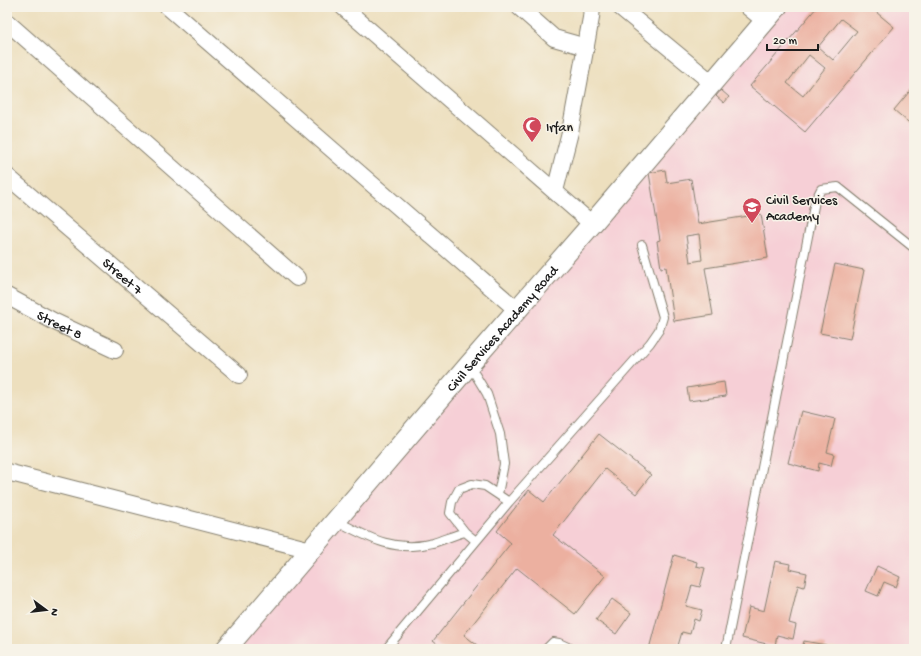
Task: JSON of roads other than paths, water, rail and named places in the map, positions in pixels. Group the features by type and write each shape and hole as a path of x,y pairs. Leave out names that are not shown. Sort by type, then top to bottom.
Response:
{"street":[{"path":"168,7 517,310"},
{"path":"343,7 592,224"},
{"path":"519,7 554,38 586,47"},
{"path":"555,191 570,132 592,7"},
{"path":"620,7 712,83"},
{"path":"748,7 771,14"},
{"name":"Civil Services Academy Road","path":"226,649 771,14"},
{"path":"7,22 297,278"},
{"name":"Street 7","path":"7,176 239,375"},
{"name":"Street 8","path":"7,296 55,322 115,350"},
{"path":"7,472 311,550"}],"lane":[{"path":"726,649 814,209 821,189 838,187 914,248"},
{"path":"386,649 509,502 650,343 659,330 663,317 642,245"},
{"path":"469,365 487,394 500,434 504,464 498,494"},
{"path":"476,541 465,532 450,513 452,502 459,489 472,484 485,486 509,502"},
{"path":"336,521 369,538 389,545 418,546 433,543 465,532"},
{"path":"546,649 553,642 572,649"}],"place":[{"name":"Irfan","path":"532,143"},
{"name":"Civil Services Academy","path":"752,224"}]}
